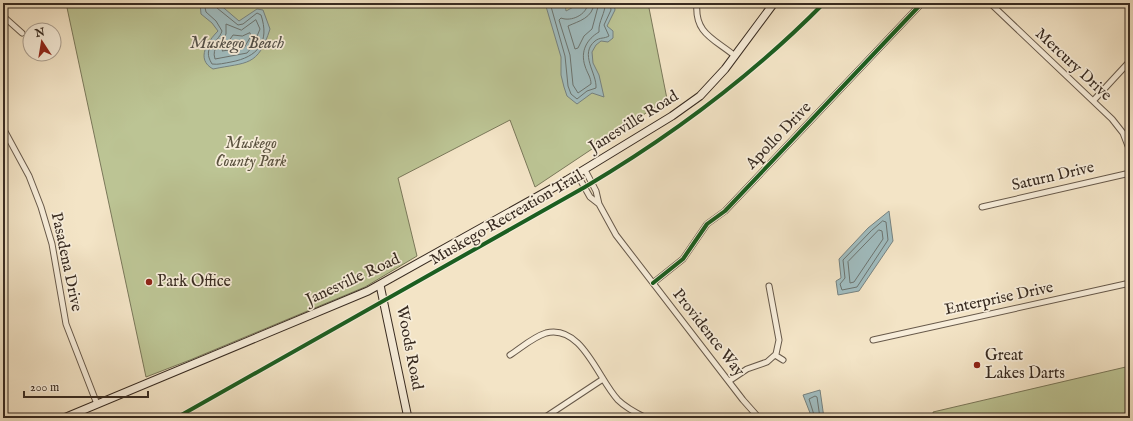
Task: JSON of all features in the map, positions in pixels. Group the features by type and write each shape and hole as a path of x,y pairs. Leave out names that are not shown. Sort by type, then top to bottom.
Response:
{"main road":[{"name":"Janesville Road","path":"64,418 314,315 380,285 585,170 690,103 718,78 774,3"},
{"name":"Woods Road","path":"380,285 408,418"}],"street":[{"path":"698,3 698,18 703,31 735,56"},
{"name":"Apollo Drive","path":"653,283 683,260 707,224 725,211 922,3"},
{"name":"Mercury Drive","path":"990,3 1118,126 1130,151"},
{"path":"3,16 22,33"},
{"path":"1093,101 1130,61"},
{"name":"Pasadena Drive","path":"3,128 20,158 41,206 52,244 66,324 97,404"},
{"name":"Providence Way","path":"585,170 596,191 599,204 616,235 759,418"},
{"name":"Saturn Drive","path":"982,206 1130,173"},
{"name":"Providence Way","path":"577,174 590,197 599,204"},
{"name":"Enterprise Drive","path":"873,340 1130,283"},
{"path":"729,381 747,369 767,362 775,355 778,340 769,286"},
{"path":"510,355 540,336 551,332 563,334 577,341 602,379 624,405 646,418"},
{"path":"775,355 782,360"},
{"path":"544,418 602,379"}],"green space":[{"name":"Muskego County Park","path":"66,3 648,3 667,99 535,187 510,120 398,178 417,256 365,287 146,377"},
{"path":"1130,366 1130,418 934,418 933,412"}],"water":[{"name":"Muskego Beach","path":"200,3 218,3 239,21 257,9 263,10 270,29 266,41 256,57 243,63 213,69 208,65 204,55 205,50 210,40 218,31 212,23 201,14"},
{"path":"545,3 565,3 566,11 581,3 614,3 615,10 607,26 613,31 613,38 608,42 601,41 596,45 592,52 593,63 599,75 604,97 592,93 577,104 567,96 561,75 561,57"},
{"path":"889,211 893,241 859,291 838,295 836,281 841,278 839,259 868,228"},
{"path":"820,390 824,418 812,418 803,395"}],"cycle path":[{"name":"Muskego Recreation Trail","path":"176,418 618,167 680,125 740,80 797,30 824,3"},
{"path":"653,283 683,259 707,224 725,211 922,3"}],"place":[{"name":"Park Office","path":"149,282"},
{"name":"Great Lakes Darts","path":"977,365"}]}
